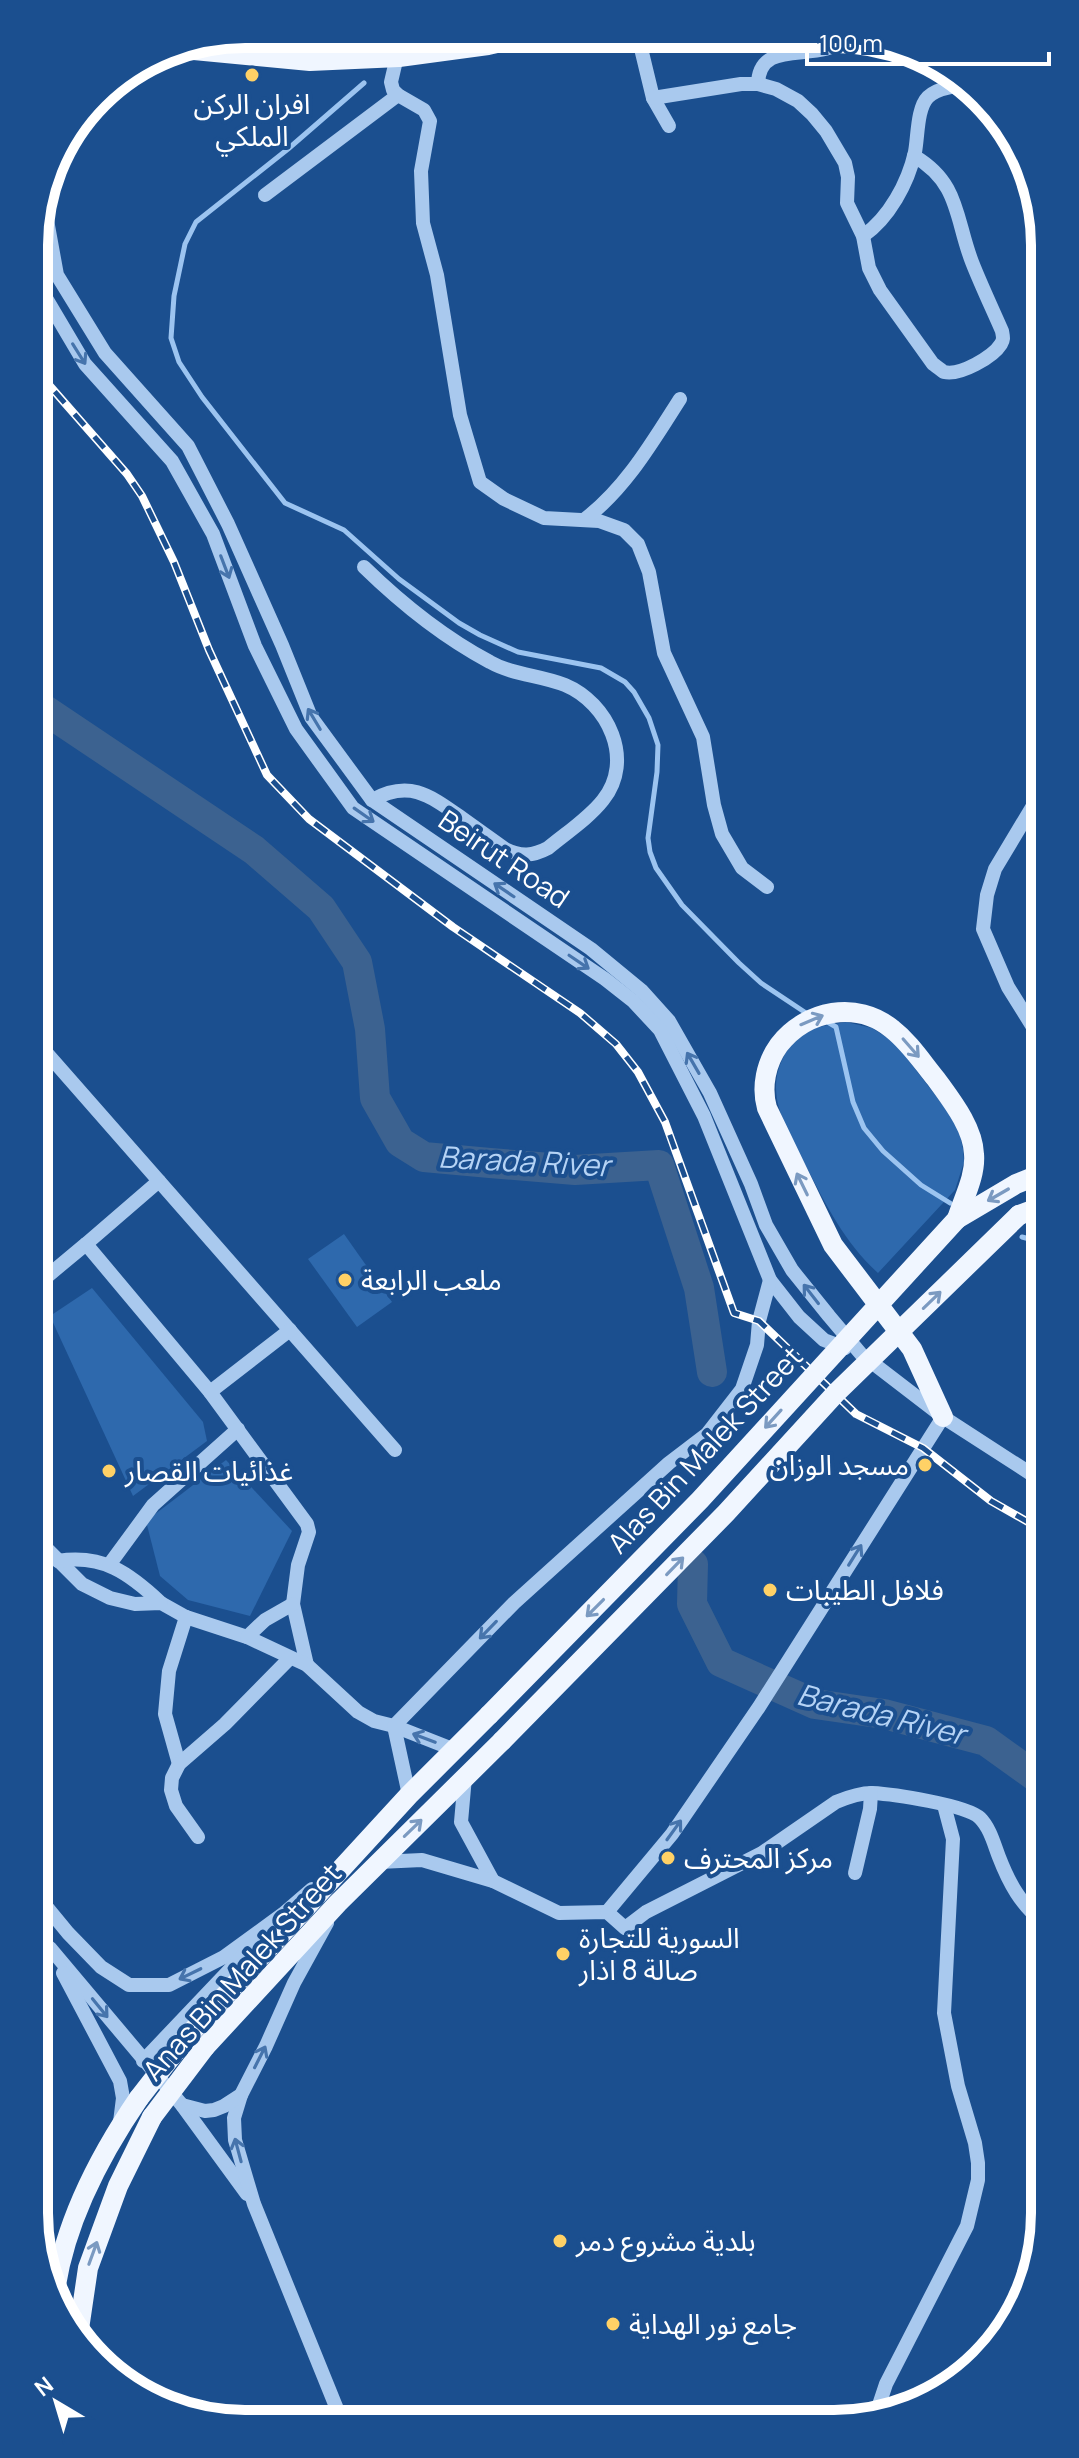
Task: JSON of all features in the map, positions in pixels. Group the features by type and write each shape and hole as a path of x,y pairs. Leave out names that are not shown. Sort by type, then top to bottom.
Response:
{"main road":[{"path":"209,51 310,61 399,57 466,48"},
{"path":"943,1417 912,1349 833,1245 767,1108 764,1096 766,1069 774,1051 784,1039 807,1020 845,1012 880,1020 911,1046 961,1116 969,1134 974,1154 973,1172 957,1219"},
{"path":"957,1219 1031,1178"},
{"name":"Anas Bin Malek Street","path":"80,2321 88,2268 118,2186 152,2117 205,2047 338,1903 726,1513 836,1393 1019,1215 1031,1211"},
{"name":"Alas Bin Malek Street","path":"489,1715 700,1500 957,1219"},
{"name":"Anas Bin Malek Street","path":"57,2271 80,2202 120,2126 139,2098 185,2039 363,1844 489,1715"}],"street":[{"path":"400,48 391,82 398,95 424,110 430,121 421,171 423,223 437,275 460,415 480,482 504,499 544,518 599,521 631,535 644,556 664,653 703,737 722,834 742,868 767,887"},
{"path":"641,48 653,98 669,126"},
{"path":"758,84 758,72 763,63 774,57 784,53 833,48"},
{"path":"653,98 716,87 758,84 776,89 798,101 826,131 845,163 847,203 863,236 869,268 880,290 933,364 943,371 963,370 977,364 1001,344 1002,331 972,262 962,235 959,214 948,188 941,176 914,156"},
{"path":"863,236 885,218 914,156 924,103 939,90 952,88"},
{"path":"265,195 398,95"},
{"name":"Beirut Road","path":"49,228 57,275 105,353 188,446 228,524 311,717 372,800 591,949 642,991 669,1021 710,1093 766,1225 792,1270 861,1354 943,1417 1031,1474"},
{"path":"48,301 85,364 172,461 213,534 255,646 296,729 353,808 605,979 633,1001 660,1030 704,1116 770,1280 799,1317 824,1340 861,1354"},
{"path":"585,519 620,487 680,399"},
{"path":"364,567 389,591 453,641 503,669 548,679 580,693 606,720 618,753 612,786 603,801 548,848 527,856 505,849 425,794 392,791 372,800"},
{"path":"1031,809 995,869 987,895 983,929 1008,987 1031,1024"},
{"path":"48,1055 395,1450"},
{"path":"48,1276 159,1181"},
{"path":"86,1244 210,1392 307,1524 309,1532 298,1565 293,1604 307,1665"},
{"path":"394,1726 514,1603 669,1463 707,1434 742,1389 757,1345 759,1321 770,1280"},
{"path":"210,1392 290,1330"},
{"path":"607,1912 672,1834 759,1707 943,1417"},
{"path":"109,1565 153,1505 238,1429"},
{"path":"48,1553 94,1559 109,1565 186,1617 247,1637 307,1665 358,1712 374,1721 455,1750"},
{"path":"48,1555 82,1584 110,1598 135,1604 161,1603"},
{"path":"247,1637 265,1620 293,1604"},
{"path":"179,1764 165,1714 169,1671 186,1617"},
{"path":"198,1837 176,1806 171,1790 172,1778 179,1764 225,1724 290,1658"},
{"path":"394,1726 409,1795"},
{"path":"465,1777 461,1822 493,1881"},
{"path":"855,1873 871,1793"},
{"path":"379,1862 422,1860 493,1881 559,1913 607,1912 625,1928 646,1912 762,1853 836,1802 871,1793 944,1805 979,1816 988,1828 1005,1873 1031,1912"},
{"path":"879,2404 886,2384 967,2226 978,2180 975,2143 958,2086 944,2013 953,1839 944,1805"},
{"path":"48,1909 101,1967 129,1985 169,1985 224,1957 283,1914 363,1844"},
{"path":"337,2410 254,2204 235,2140 234,2118 241,2095 294,1983 338,1903"},
{"path":"143,2061 283,1914"},
{"path":"48,1945 182,2105 254,2204"},
{"path":"50,1948 120,2081 123,2098 120,2126"},
{"path":"182,2105 214,2110 241,2095"}],"shaded area":[{"path":"846,1022 872,1028 895,1043 953,1118 963,1149 964,1162 955,1190 878,1273 846,1236 829,1209 786,1126 777,1099 778,1071 790,1047 816,1028"},
{"path":"344,1234 392,1302 357,1327 308,1259"},
{"path":"92,1288 203,1422 207,1441 133,1496 50,1316"},
{"path":"226,1460 292,1531 250,1616 188,1600 160,1576 146,1521"}],"waterway":[{"path":"364,83 288,149 196,222 185,244 174,296 171,338 179,362 202,397 285,503 344,530 399,579 480,635 518,652 601,668 625,682 649,718 658,745 648,838 656,868 682,905 739,963 761,983 809,1015"},
{"name":"Barada River","path":"48,712 254,850 321,908 357,962 370,1029 375,1098 400,1142 424,1157 490,1163 575,1170 659,1165 699,1288 712,1372"},
{"path":"826,1021 836,1027 853,1102 864,1128 883,1151 921,1185 950,1203"},
{"path":"1022,1237 1031,1239"},
{"name":"Barada River","path":"693,1564 692,1604 721,1662 815,1704 884,1714 986,1741 1031,1773"}],"railway":[{"path":"48,384 127,474 142,496 267,775 309,819 453,927 580,1013 616,1044 638,1072 665,1122 734,1313 759,1321 856,1414 923,1448 991,1501 1031,1524"}],"place":[{"name":"افران الركن الملكي","path":"252,75"},
{"name":"ملعب الرابعة","path":"345,1280"},
{"name":"مسجد الوزان","path":"925,1465"},
{"name":"غذائيات القصار","path":"109,1471"},
{"name":"فلافل الطيبات","path":"770,1590"},
{"name":"مركز المحترف","path":"668,1858"},
{"name":"السورية للتجارة صالة 8 اذار","path":"563,1954"},
{"name":"بلدية مشروع دمر","path":"560,2241"},
{"name":"جامع نور الهداية","path":"613,2324"}]}
